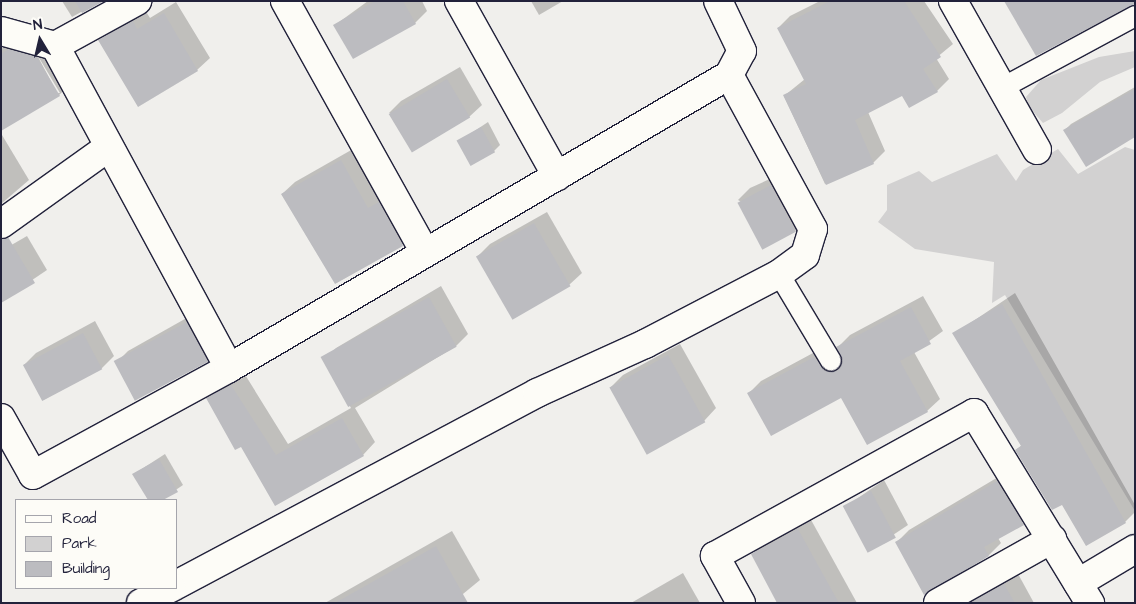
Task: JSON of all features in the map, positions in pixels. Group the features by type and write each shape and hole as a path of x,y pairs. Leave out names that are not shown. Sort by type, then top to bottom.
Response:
{"street":[{"path":"1,31 55,46 137,1"},
{"path":"285,1 425,253"},
{"path":"459,1 557,176"},
{"path":"1,418 34,475 229,368 729,75 742,51 718,1"},
{"path":"953,1 1037,150"},
{"path":"55,46 107,148 229,368"},
{"path":"178,584 537,393 645,344 779,274 805,255 813,229 729,75"},
{"path":"1,224 107,148"},
{"path":"741,603 715,556 974,413 1084,593 1135,550"},
{"path":"938,603 1052,539"},
{"path":"141,603 169,589"}],"lane":[{"path":"1002,88 1135,16"},
{"path":"779,274 831,360"}],"green space":[{"path":"1135,51 1135,67 1100,82 1062,113 1043,123 1029,107 1026,97 1041,80 1099,57"},
{"path":"1125,147 1135,150 1135,511 1005,295 992,303 994,262 915,249 878,222 887,210 887,185 919,171 932,182 997,154 1016,181 1023,170 1058,149 1078,174"}],"building":[{"path":"75,1 104,1 82,13"},
{"path":"375,1 403,1 416,24 353,59 333,25"},
{"path":"830,1 904,1 941,57 923,69 938,92 909,108 902,96 855,120 874,164 826,185 783,95 806,84 777,28"},
{"path":"1004,1 1135,1 1135,4 1036,56"},
{"path":"164,13 198,71 138,107 98,40 133,21 137,29"},
{"path":"9,49 37,57 60,96 1,131 1,54"},
{"path":"447,79 470,118 412,153 389,114"},
{"path":"1135,89 1135,137 1086,167 1063,130"},
{"path":"481,127 495,152 471,166 457,141"},
{"path":"341,160 368,208 379,202 403,246 335,284 281,194"},
{"path":"771,185 796,232 762,250 737,203"},
{"path":"534,223 570,286 512,320 476,256"},
{"path":"8,237 35,283 1,303 1,239"},
{"path":"429,297 457,347 348,407 321,357"},
{"path":"1002,304 1126,523 1086,546 1062,505 1052,510 1015,450 1021,446 952,333"},
{"path":"911,307 931,344 900,361 928,412 867,445 841,398 771,436 747,393 814,357 825,371 837,371 843,361 836,347"},
{"path":"187,322 208,362 135,401 114,361"},
{"path":"83,333 102,369 42,401 23,365"},
{"path":"668,355 705,422 647,455 609,387"},
{"path":"231,385 276,455 342,418 364,456 275,506 241,447 235,450 206,398"},
{"path":"159,459 178,492 165,499 147,499 132,474"},
{"path":"997,481 1024,525 984,547 989,556 924,595 895,542"},
{"path":"871,491 896,538 868,553 843,506"},
{"path":"798,529 839,603 777,603 751,554"},
{"path":"436,546 468,603 335,603"},
{"path":"1004,584 1015,603 970,603"}]}
